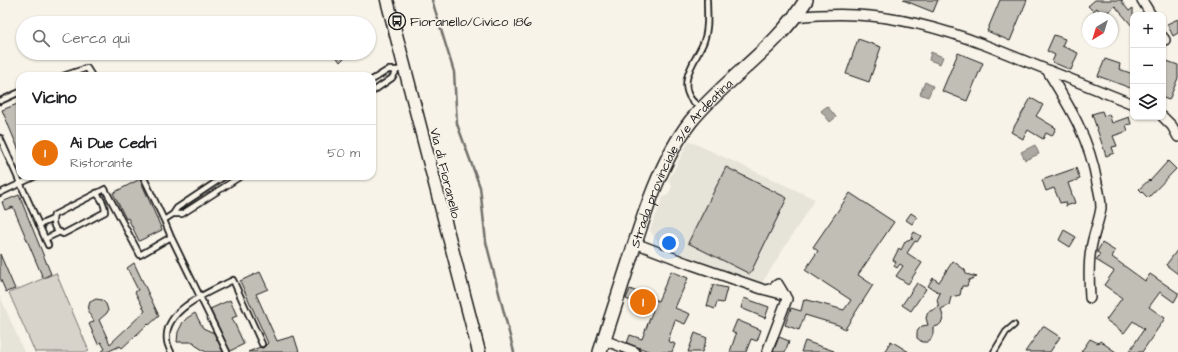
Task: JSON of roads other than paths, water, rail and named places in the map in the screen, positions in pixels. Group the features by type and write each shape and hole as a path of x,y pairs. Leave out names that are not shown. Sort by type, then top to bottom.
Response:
{"main road":[{"name":"Strada provinciale 3/e Ardeatina","path":"602,346 645,214 666,162 690,122 715,95 795,17 806,0"}],"street":[{"name":"Via di Fioranello","path":"387,0 401,69 479,352"},
{"path":"1142,0 1149,12"},
{"path":"795,17 845,14 896,20 926,27 961,36 1130,103"},
{"path":"1047,70 1082,131 1096,173 1101,205 1100,216 1090,249 1090,298"},
{"path":"1166,120 1172,126 1178,137"},
{"path":"635,243 765,290 773,288 778,284 787,299 767,352"},
{"path":"602,346 635,352"}],"lane":[{"path":"702,109 691,100 688,94 687,85 688,75 704,41 707,30 707,0"},
{"path":"75,72 87,68 90,72"},
{"path":"376,78 388,70 401,69"},
{"path":"376,89 392,78 401,69"},
{"path":"0,101 16,94"},
{"path":"0,138 16,172"},
{"path":"20,180 48,245"},
{"path":"0,193 27,180"},
{"path":"145,180 227,352"},
{"path":"164,220 173,214 177,208 219,180"},
{"path":"173,214 182,214 235,180"},
{"path":"39,225 53,219 54,215 105,189 140,254 171,237"},
{"path":"53,219 56,229 63,234 105,212 102,199 96,193"},
{"path":"46,239 60,232"},
{"path":"170,352 167,332 175,315 182,308 200,297 233,280 262,344"},
{"path":"994,352 1006,332 1014,325"}],"waterway":[{"path":"432,0 454,72 457,124 480,187 486,242 514,352"}],"place":[{"name":"Fioranello/Civico 186","path":"397,21"},
{"name":"Ai Due Cedri","path":"643,302"}]}
